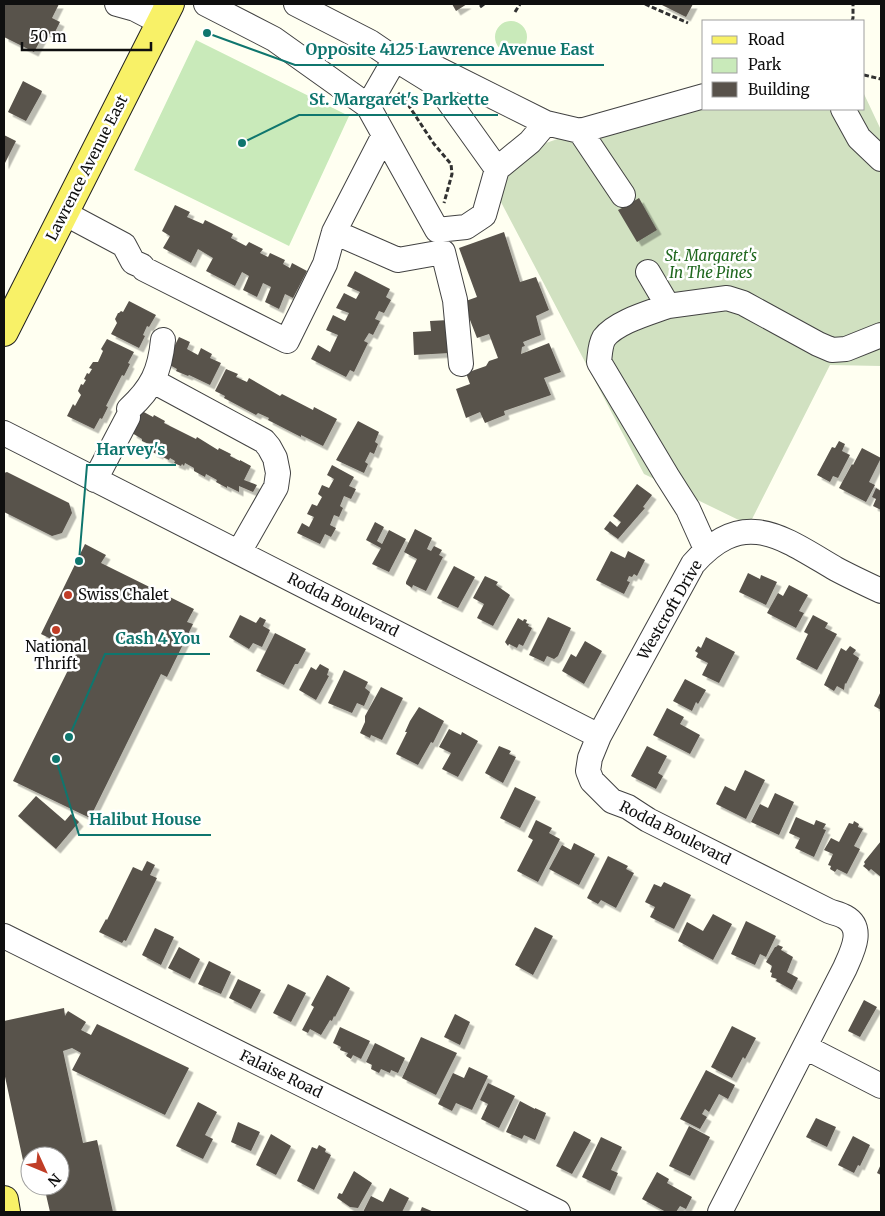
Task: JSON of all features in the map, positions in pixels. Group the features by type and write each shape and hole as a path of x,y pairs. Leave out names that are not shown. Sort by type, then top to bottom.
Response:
{"main road":[{"name":"Lawrence Avenue East","path":"4,332 165,13"},
{"path":"4,1200 6,1212"}],"street":[{"path":"117,4 134,9 165,13"},
{"path":"206,4 274,39 368,106 440,241 455,300 461,364"},
{"path":"296,4 370,42 389,69 437,85 497,169"},
{"path":"368,106 389,69 422,61 546,123 580,131 702,97"},
{"path":"844,110 858,138 881,159"},
{"path":"334,232 398,260 440,241 484,215 497,169 530,142 546,123"},
{"path":"580,131 623,195"},
{"path":"64,213 124,245 134,262 144,269 287,341 325,264 334,232 384,136"},
{"path":"648,272 668,306"},
{"path":"706,549 688,509 599,362 604,339 630,321 668,306 727,298 743,303 832,350 846,349 881,335"},
{"path":"96,480 128,413 153,381 161,358 163,340"},
{"path":"153,381 264,441 275,458 278,472 276,487 239,552"},
{"name":"Rodda Boulevard","path":"4,433 599,736 590,758 588,770 592,781 612,801 628,807 648,820 829,911 846,917 855,926 855,948 720,1212"},
{"name":"Westcroft Drive","path":"599,736 693,564 706,549 726,537 753,531 780,537 838,570 881,591"},
{"name":"Falaise Road","path":"4,936 558,1212"},
{"path":"805,1047 881,1086"}],"path":[{"path":"480,7 484,4"},
{"path":"515,12 520,4"},
{"path":"645,4 688,23"},
{"path":"852,20 853,4"},
{"path":"389,69 434,144 451,164 452,174 440,241"},
{"path":"865,75 881,79"}],"green space":[{"path":"511,21 517,22 522,26 526,31 526,43 522,48 517,52 511,53 505,52 500,48 496,43 495,37 496,31 500,26 505,22"},
{"path":"196,40 349,116 289,246 134,170"},
{"name":"St. Margaret's In The Pines","path":"702,89 702,110 865,110 865,96 881,130 881,366 830,365 749,525 644,474 492,185 546,143"}],"building":[{"path":"5,4 59,4 52,18 60,22 53,36 45,32 34,52 4,37"},
{"path":"452,4 467,4 456,11"},
{"path":"660,4 693,4 686,17"},
{"path":"23,81 42,91 26,121 8,112"},
{"path":"4,135 16,141 4,165"},
{"path":"631,196 634,201 639,198 657,230 637,242 618,210 622,208 619,203"},
{"path":"175,205 190,212 187,217 203,224 205,220 233,234 231,238 246,246 249,242 263,249 260,253 268,257 270,253 285,260 283,264 290,268 292,263 307,271 293,298 285,294 279,309 265,302 271,287 263,283 257,297 243,290 249,276 242,272 235,286 206,271 213,258 198,249 191,263 163,248 170,236 162,231"},
{"path":"504,232 520,282 536,277 549,310 536,316 541,335 523,342 525,346 522,347 521,354 549,343 561,372 544,378 551,395 504,411 505,415 485,423 480,412 466,418 456,389 470,384 466,373 486,366 489,361 498,358 489,334 477,338 463,302 477,297 459,248"},
{"path":"355,271 390,289 386,297 391,300 384,313 379,311 375,319 380,321 373,335 369,333 364,341 368,343 354,372 350,370 346,377 311,359 318,345 330,352 338,335 326,330 333,315 345,321 349,313 336,308 344,293 356,299 360,292 347,286"},
{"path":"129,301 156,315 149,327 147,326 143,335 145,336 139,348 111,334 117,323 115,319 118,313 123,312"},
{"path":"449,320 450,353 414,355 413,332 431,331 430,321"},
{"path":"179,337 190,342 187,349 198,355 201,348 212,354 210,358 221,363 210,385 176,371 177,369 166,363"},
{"path":"107,339 134,352 124,376 122,375 106,406 108,407 102,419 100,418 94,429 67,416 73,404 75,406 81,395 78,391 81,384 83,385 87,373 89,374 92,369 89,368 93,362 98,362 103,351 101,349"},
{"path":"226,369 238,374 236,377 247,382 249,378 280,396 282,394 313,410 314,407 337,419 323,446 268,420 269,418 258,413 256,415 215,391"},
{"path":"142,411 153,417 154,415 165,421 164,423 196,439 197,437 218,450 219,448 231,454 230,456 251,466 244,480 257,485 253,492 239,486 239,492 227,486 227,488 206,474 205,477 194,471 194,468 185,463 184,466 182,464 181,466 174,463 175,461 170,458 169,460 159,453 159,455 152,452 154,450 151,449 151,445 132,433"},
{"path":"358,421 379,432 375,442 378,444 374,454 370,452 365,462 368,464 364,473 336,460"},
{"path":"839,441 845,444 842,451 850,455 838,478 833,476 830,482 817,475 832,447 835,448"},
{"path":"862,448 881,458 869,482 875,485 866,502 839,488"},
{"path":"332,465 354,477 349,486 356,489 351,499 344,496 340,506 343,508 339,517 334,515 330,525 336,528 331,537 325,534 320,544 297,533 302,523 309,527 314,517 307,514 312,504 317,506 322,497 318,494 322,485 329,488 334,479 327,475"},
{"path":"7,472 69,503 72,513 62,533 52,536 4,512 4,473"},
{"path":"637,484 652,495 643,507 645,508 618,539 604,529 610,521 617,527 621,522 613,516"},
{"path":"876,488 881,491 881,510 873,506 876,499 872,497"},
{"path":"375,522 384,527 377,541 382,544 389,530 406,539 389,572 372,564 381,548 366,540"},
{"path":"415,529 432,538 427,549 431,551 434,546 442,550 439,555 443,557 426,591 413,585 412,588 406,584 417,559 404,552"},
{"path":"85,544 106,555 101,563 194,609 187,622 193,624 167,677 161,674 90,818 13,781 77,652 41,634"},
{"path":"611,551 625,558 628,551 645,560 637,576 634,574 632,577 629,576 627,581 630,582 624,594 596,580"},
{"path":"454,566 475,577 458,608 437,598"},
{"path":"748,573 760,579 761,575 777,582 766,605 739,592"},
{"path":"485,576 498,582 496,585 510,595 493,626 477,618 484,604 473,598"},
{"path":"789,585 808,595 799,611 804,613 796,628 767,613 778,593 783,596"},
{"path":"240,615 256,623 260,617 266,620 263,626 270,630 262,647 253,643 249,649 229,637"},
{"path":"813,615 828,623 825,628 837,634 817,670 796,659 808,634 804,632"},
{"path":"548,617 571,628 558,656 554,659 547,656 544,662 529,655"},
{"path":"518,618 523,621 524,619 527,620 526,623 532,628 523,646 519,644 517,648 509,644 508,646 505,642"},
{"path":"275,633 306,649 298,664 295,664 284,685 256,671"},
{"path":"706,637 735,652 719,683 702,675 708,663 696,657 698,653 695,651 698,646 701,648"},
{"path":"585,641 602,651 584,684 562,671 571,654 576,657"},
{"path":"850,646 856,650 853,654 859,658 845,683 844,690 837,686 834,691 824,685 841,648 846,651"},
{"path":"320,664 329,669 327,675 329,676 316,700 299,690 311,667 316,670"},
{"path":"344,670 368,682 365,688 370,692 364,706 357,703 352,713 328,703"},
{"path":"685,679 706,690 698,704 696,702 692,711 673,701"},
{"path":"381,687 403,698 382,740 371,735 370,738 360,733 365,722 365,716"},
{"path":"881,691 881,710 874,706"},
{"path":"419,707 444,721 433,743 431,742 418,765 396,754 407,732 405,732 410,721"},
{"path":"667,708 684,717 680,724 700,735 690,754 653,735"},
{"path":"449,729 461,735 462,732 478,741 458,777 442,769 451,753 439,747"},
{"path":"499,746 511,751 509,754 516,757 503,783 485,773"},
{"path":"647,746 667,756 658,773 663,776 656,789 631,776"},
{"path":"745,770 765,780 746,819 716,804 725,786 735,791"},
{"path":"515,787 536,797 520,828 500,818"},
{"path":"775,793 794,802 779,835 751,822 760,804 768,808"},
{"path":"36,796 65,821 71,814 79,822 56,849 18,816"},
{"path":"796,817 814,825 816,820 826,824 823,829 826,830 814,857 795,848 800,838 789,833"},
{"path":"536,820 552,828 549,833 560,839 538,882 517,871 533,840 528,837"},
{"path":"854,821 859,824 858,827 863,829 854,846 860,849 847,874 837,869 835,872 828,865 833,854 824,850 831,838 839,842 849,823 853,824"},
{"path":"881,841 881,877 871,869 869,871 863,866 864,862"},
{"path":"574,843 595,854 579,885 549,869 562,845 571,850"},
{"path":"608,856 628,866 626,869 634,873 616,908 601,900 598,904 587,898"},
{"path":"147,861 155,865 150,875 157,878 126,941 124,940 122,943 99,932 107,920 133,867 142,871"},
{"path":"664,882 691,895 674,929 650,917 655,907 645,902 654,884 661,887"},
{"path":"713,914 732,924 713,960 678,941 687,922 703,931"},
{"path":"746,921 776,936 766,957 760,954 755,965 731,954"},
{"path":"535,927 553,936 533,975 515,965"},
{"path":"155,928 174,937 161,965 142,955"},
{"path":"778,945 783,947 781,950 793,957 787,972 798,978 792,990 771,977 772,966 766,962"},
{"path":"179,947 200,959 190,979 168,968"},
{"path":"209,961 231,972 221,994 198,984"},
{"path":"327,975 350,988 335,1017 332,1021 330,1020 321,1035 310,1029 308,1033 302,1030 314,1007 311,1005"},
{"path":"238,979 261,990 251,1009 229,998"},
{"path":"288,984 306,993 291,1022 273,1013"},
{"path":"864,1000 877,1007 860,1037 848,1031"},
{"path":"64,1008 65,1016 68,1011 86,1022 81,1030 91,1035 97,1024 189,1068 165,1115 72,1070 81,1053 72,1048 63,1051 83,1143 97,1140 113,1212 50,1212 46,1196 70,1196 70,1146 20,1146 4,1072 4,1021"},
{"path":"455,1014 470,1022 460,1045 444,1037"},
{"path":"732,1026 756,1038 732,1078 711,1067"},
{"path":"340,1027 370,1041 361,1059 353,1055 351,1059 346,1056 348,1053 340,1050 341,1047 333,1043"},
{"path":"421,1037 457,1053 436,1095 402,1078"},
{"path":"375,1043 405,1058 398,1073 391,1070 390,1073 381,1069 379,1073 371,1069 372,1065 366,1062"},
{"path":"469,1067 488,1076 472,1110 456,1103 452,1111 438,1104 453,1073 464,1078"},
{"path":"706,1070 735,1085 728,1099 719,1094 709,1112 705,1109 702,1114 707,1117 700,1129 680,1119"},
{"path":"488,1083 515,1096 499,1128 481,1119 488,1104 480,1100"},
{"path":"520,1101 546,1113 535,1140 524,1135 522,1139 506,1132"},
{"path":"198,1102 217,1112 205,1135 213,1139 203,1159 176,1146"},
{"path":"816,1118 836,1127 827,1147 806,1137"},
{"path":"238,1122 260,1132 251,1151 231,1142"},
{"path":"689,1126 710,1137 690,1176 669,1166"},
{"path":"574,1131 591,1140 572,1174 556,1166"},
{"path":"271,1134 291,1146 276,1175 256,1165"},
{"path":"853,1136 870,1145 860,1166 858,1165 854,1173 838,1165"},
{"path":"601,1137 622,1147 611,1170 618,1173 610,1191 582,1177"},
{"path":"319,1145 326,1149 325,1152 331,1155 314,1190 297,1181 312,1147 317,1149"},
{"path":"881,1164 881,1175 877,1173"},
{"path":"354,1171 372,1183 358,1208 350,1207 337,1198 339,1193 342,1194"},
{"path":"657,1172 669,1179 667,1183 692,1197 686,1209 680,1206 676,1212 666,1212 642,1199"},
{"path":"390,1188 409,1198 402,1212 363,1212 371,1196 383,1202"},
{"path":"422,1207 434,1212 420,1212"}],"place":[{"name":"Opposite 4125 Lawrence Avenue East","path":"207,33"},
{"name":"St. Margaret's Parkette","path":"242,143"},
{"name":"Harvey's","path":"79,561"},
{"name":"Swiss Chalet","path":"68,595"},
{"name":"National Thrift","path":"56,630"},
{"name":"Cash 4 You","path":"69,737"},
{"name":"Halibut House","path":"56,759"}]}
